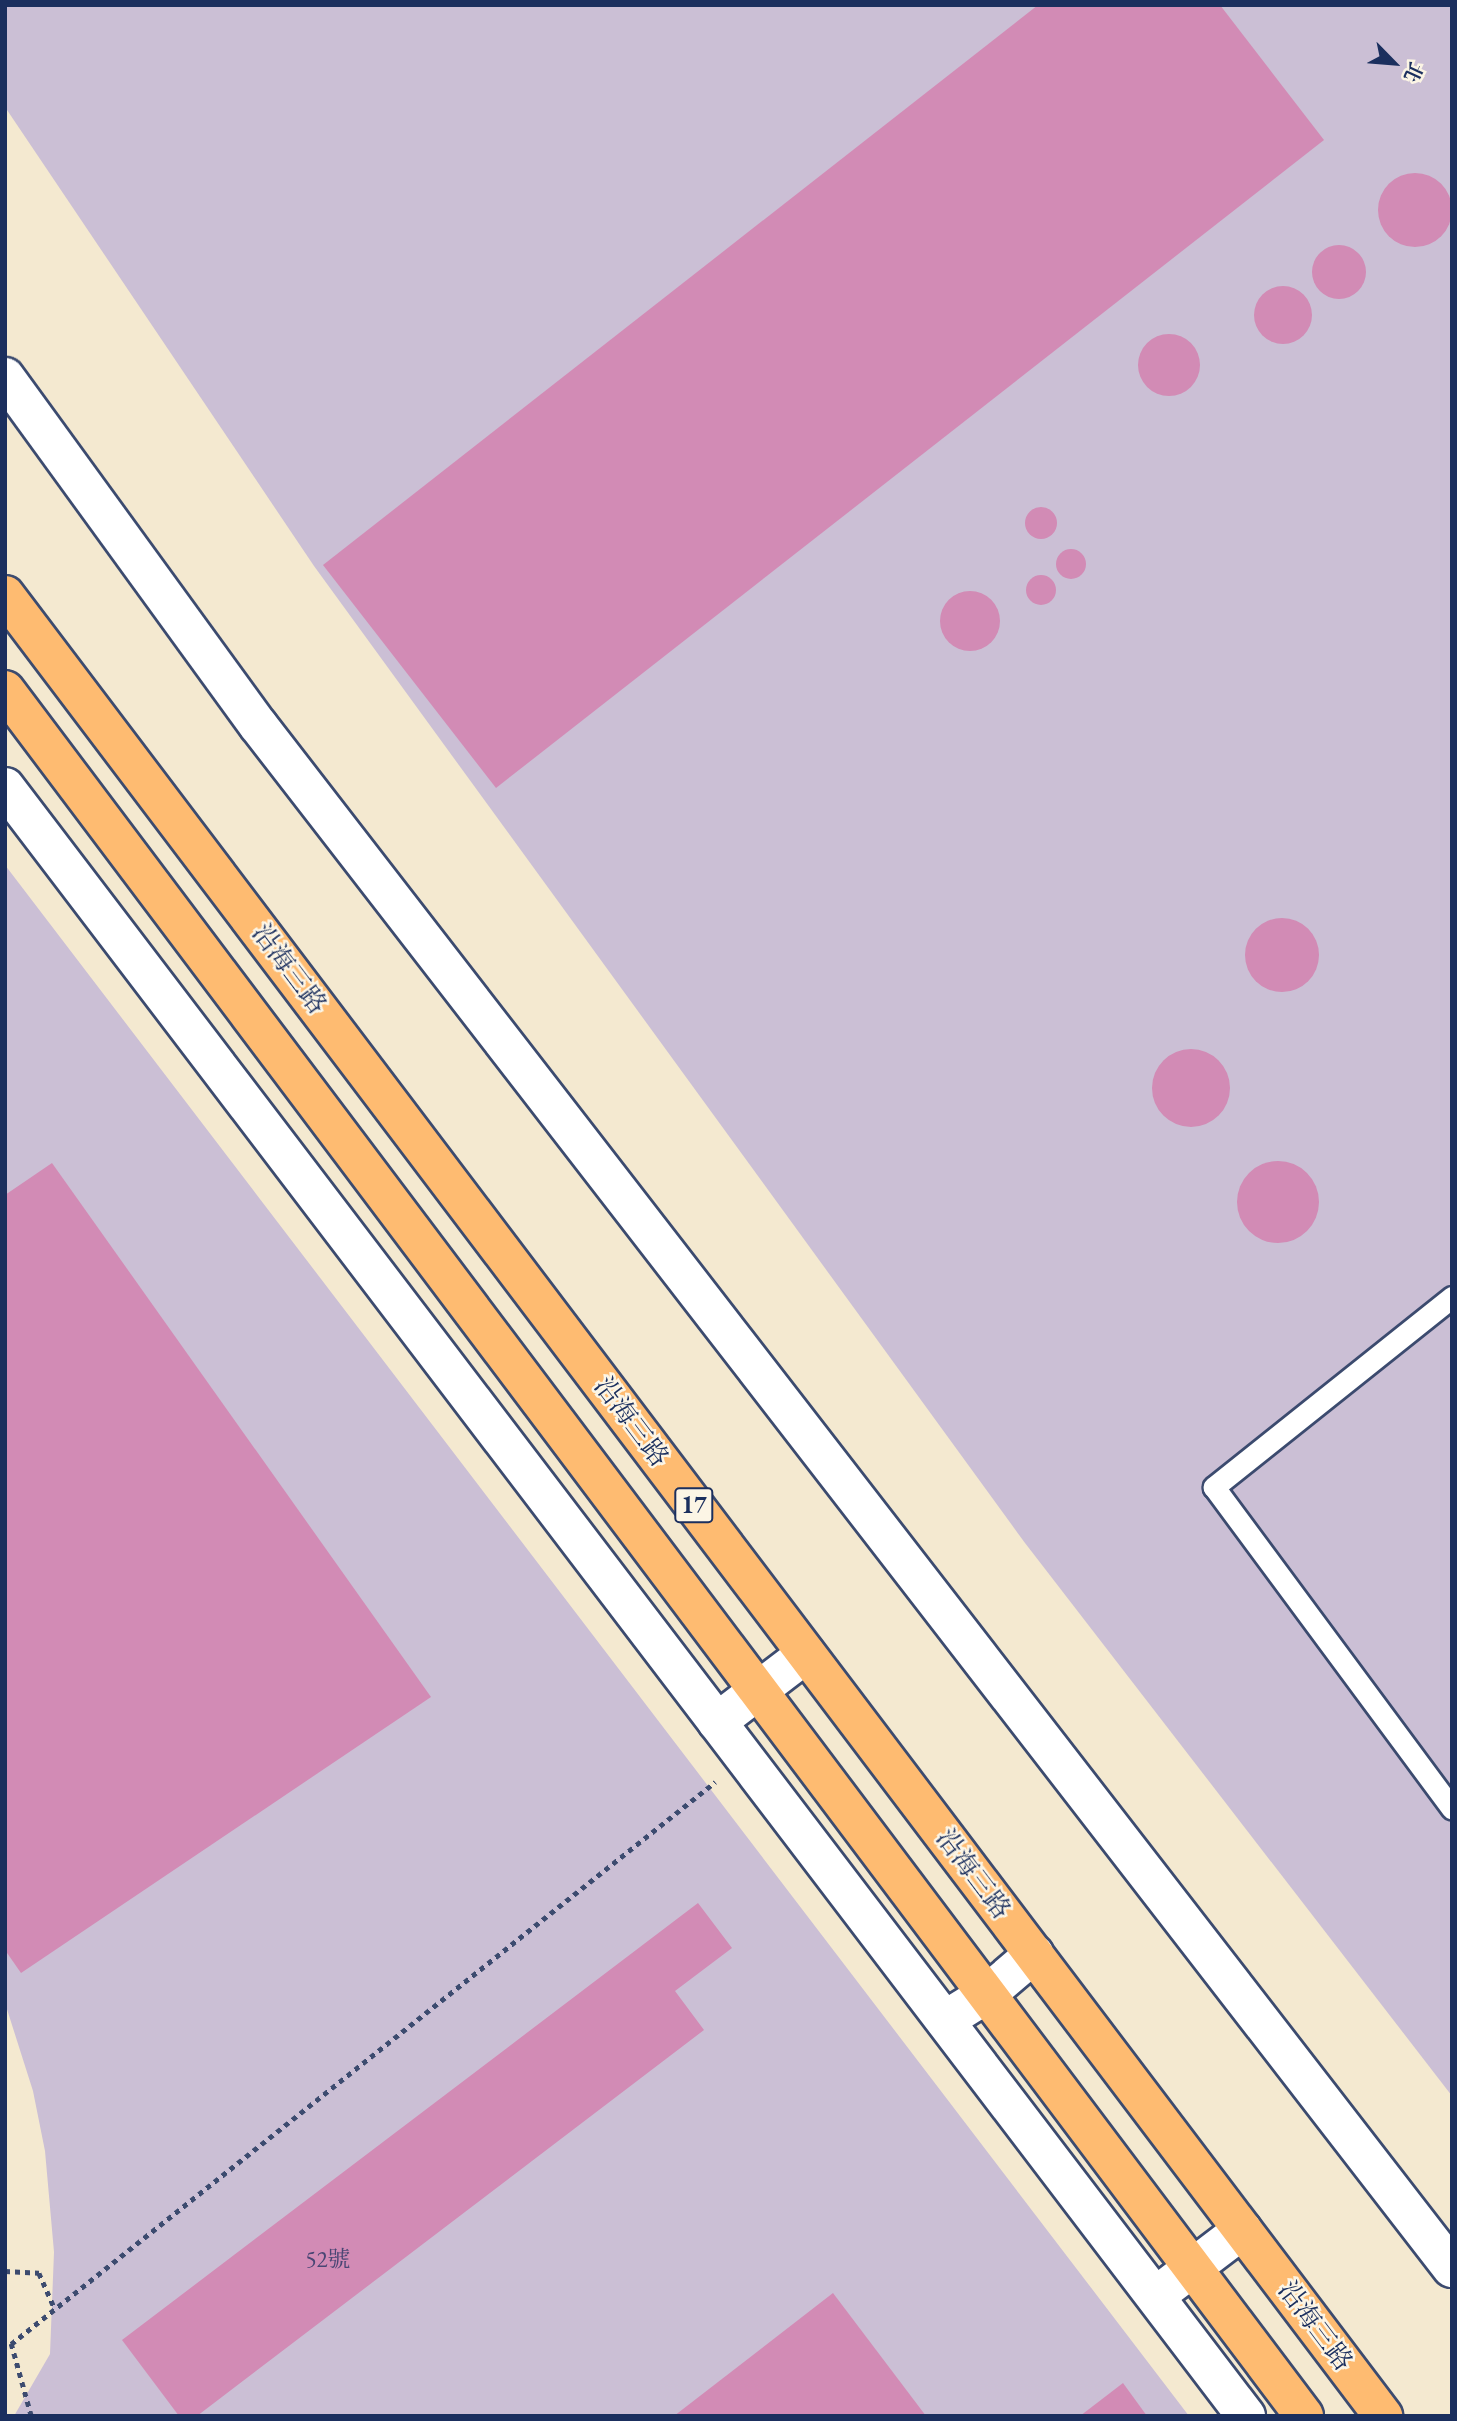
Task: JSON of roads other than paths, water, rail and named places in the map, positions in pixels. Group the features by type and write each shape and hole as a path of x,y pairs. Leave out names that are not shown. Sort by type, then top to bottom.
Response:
{"main road":[{"name":"沿海三路","path":"5,595 1383,2416"},
{"name":"17","path":"5,690 1304,2416"}],"street":[{"path":"5,377 258,725 743,1356 1452,2269"},
{"path":"5,414 319,843 692,1329 743,1356"},
{"path":"5,787 1246,2416"},
{"path":"718,1722 806,1654"},
{"path":"945,2020 987,1994 1034,1954"},
{"path":"1155,2296 1242,2230"}],"lane":[{"path":"1452,1297 1214,1487 1452,1809"}]}
